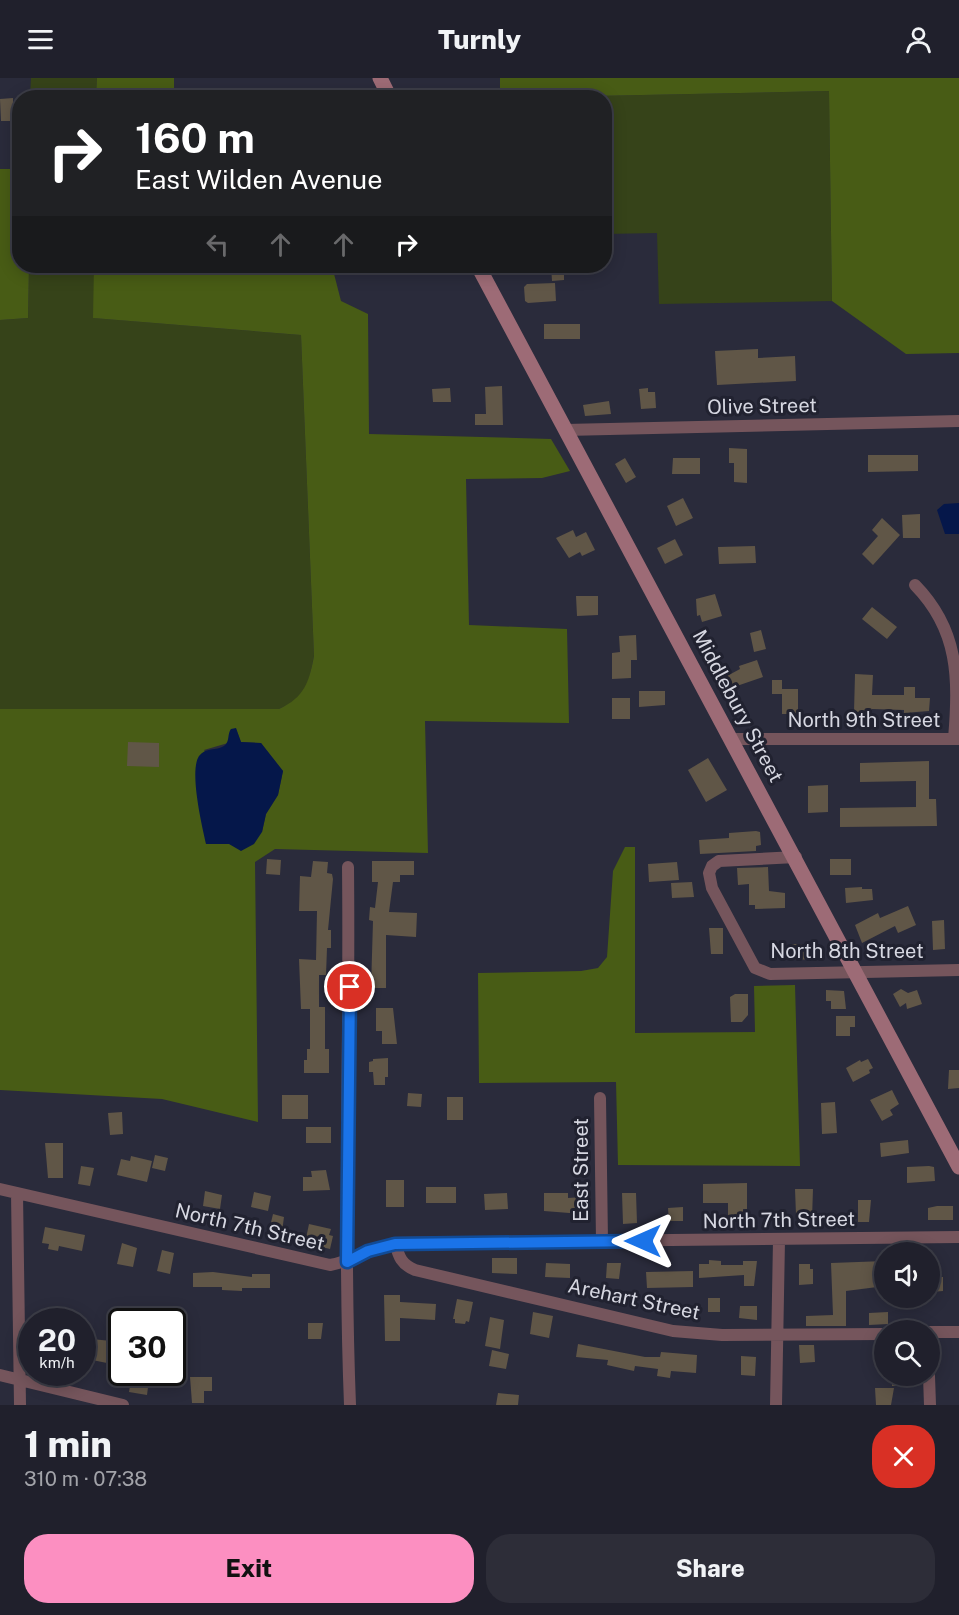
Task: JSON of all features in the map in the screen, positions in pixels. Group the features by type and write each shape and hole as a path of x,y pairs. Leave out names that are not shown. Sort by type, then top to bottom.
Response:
{"main road":[{"name":"Middlebury Street","path":"482,273 796,857 959,1167"}],"street":[{"name":"Olive Street","path":"565,430 959,421"},
{"path":"915,585 939,612 951,634 958,665 956,739"},
{"name":"North 9th Street","path":"732,740 956,739"},
{"name":"North 8th Street","path":"796,857 719,861 712,866 709,873 712,888 755,968 762,972 959,970"},
{"path":"348,867 347,1262 350,1405"},
{"name":"East Street","path":"600,1098 602,1241"},
{"name":"North 7th Street","path":"0,1190 330,1265 347,1262 368,1251 395,1244 959,1237"},
{"path":"17,1193 18,1308"},
{"path":"776,1405 779,1240"},
{"name":"Arehart Street","path":"395,1244 399,1259 406,1266 415,1270 630,1322 698,1334 874,1334"},
{"path":"940,1332 959,1332"},
{"path":"0,1375 18,1380"},
{"path":"19,1386 20,1405"},
{"path":"44,1386 123,1405"},
{"path":"929,1386 930,1405"}],"green space":[{"path":"31,78 97,78 96,90 30,90"},
{"path":"97,78 174,78 174,90 96,90"},
{"path":"500,78 959,78 959,353 906,354 832,301 829,91 612,96 612,90 500,90"},
{"path":"829,91 832,301 659,304 657,233 612,234 612,96"},
{"path":"0,169 12,169 12,273 29,273 28,318 0,320"},
{"path":"29,273 94,273 94,318 301,335 314,656 305,688 289,704 279,709 0,709 0,320 28,318"},
{"path":"94,273 334,273 341,301 368,314 369,434 551,439 570,471 542,478 466,479 469,625 567,629 569,723 425,721 428,853 275,849 255,862 258,1122 162,1099 0,1090 0,709 279,709 300,694 308,681 314,656 301,335 93,318","holes":["231,729 236,729 241,742 261,743 283,771 278,795 266,814 262,832 204,750 228,743"]},
{"path":"625,847 635,847 635,1033 755,1032 754,986 795,985 800,1166 618,1165 616,1082 479,1083 478,973 581,971 598,968 607,957 613,871"}],"shaded area":[{"path":"959,503 959,534 945,534 937,510 944,504"},
{"path":"236,728 241,742 261,743 283,771 278,795 266,814 262,832 254,844 241,851 229,844 206,844 199,812 195,774 199,756 205,751 224,746 231,729"}],"building":[{"path":"12,98 12,121 1,121 0,99"},
{"path":"551,273 564,273 564,280 552,281"},
{"path":"555,283 556,301 528,303 525,301 524,287 527,284"},
{"path":"544,324 580,324 580,339 544,339"},
{"path":"758,349 758,358 795,356 796,381 717,385 715,351"},
{"path":"502,386 503,425 475,425 475,414 486,414 485,387"},
{"path":"450,388 451,402 433,402 432,389"},
{"path":"648,388 648,392 655,392 656,408 641,409 639,389"},
{"path":"609,401 611,414 585,416 583,405"},
{"path":"729,448 747,449 747,483 734,482 734,463 729,463"},
{"path":"868,455 918,455 918,471 868,472"},
{"path":"625,458 636,477 626,483 615,464"},
{"path":"673,458 700,458 700,474 672,474"},
{"path":"683,498 693,518 676,526 667,506"},
{"path":"920,514 920,538 903,538 902,515"},
{"path":"882,518 900,535 873,565 862,554 878,536 872,530"},
{"path":"573,530 576,537 586,532 595,550 582,556 580,552 569,558 556,538"},
{"path":"675,539 683,555 665,564 657,548"},
{"path":"755,546 756,563 719,564 718,547"},
{"path":"715,594 722,616 702,622 700,615 697,616 696,599"},
{"path":"576,596 598,596 598,615 577,616"},
{"path":"872,607 897,627 887,639 862,619"},
{"path":"761,630 766,649 754,652 750,633"},
{"path":"636,635 637,660 631,660 631,678 612,679 612,653 620,652 619,636"},
{"path":"757,660 763,677 731,688 727,676 740,669 739,666"},
{"path":"855,674 873,675 872,695 904,695 904,687 915,687 915,698 930,698 929,711 904,713 904,710 872,709 872,712 854,712"},
{"path":"772,680 782,680 782,689 798,689 798,714 782,714 782,694 772,694"},
{"path":"639,691 665,691 665,705 639,707"},
{"path":"612,698 630,698 630,719 612,719"},
{"path":"128,742 159,743 159,767 127,766"},
{"path":"708,758 727,790 706,802 688,770"},
{"path":"929,761 929,799 936,799 937,826 840,827 840,808 916,807 916,781 860,782 860,763"},
{"path":"828,785 828,812 808,813 808,786"},
{"path":"760,832 761,845 756,846 756,851 700,854 699,840 729,838 729,833"},
{"path":"267,859 281,860 280,875 266,874"},
{"path":"830,859 851,859 851,875 830,875"},
{"path":"313,861 328,862 327,873 332,874 333,879 328,930 331,930 331,948 327,948 326,975 319,975 319,1007 325,1007 325,1049 329,1049 329,1073 304,1073 304,1060 307,1060 307,1049 310,1049 310,1009 301,1009 299,959 316,960 317,911 299,911 300,876 311,877"},
{"path":"372,861 414,861 414,875 400,875 400,882 393,882 389,912 417,913 416,937 386,935 386,988 371,988 373,921 369,920 370,907 375,908 378,882 372,882"},
{"path":"677,862 679,880 649,882 648,864"},
{"path":"768,867 769,891 785,893 785,908 755,909 755,905 749,905 749,884 738,885 737,868"},
{"path":"692,882 694,897 672,898 671,883"},
{"path":"862,887 862,889 872,889 873,900 846,903 845,888"},
{"path":"908,906 916,925 898,933 895,926 862,943 855,925 878,913 880,918"},
{"path":"944,920 945,949 933,950 932,921"},
{"path":"709,928 723,928 723,954 711,954"},
{"path":"792,944 814,944 814,959 793,960"},
{"path":"901,989 908,993 917,990 922,1004 907,1009 906,1003 900,1007 893,994"},
{"path":"826,990 844,991 846,1009 831,1009 831,1001 826,1001"},
{"path":"735,994 748,994 748,1015 742,1022 731,1022 730,997"},
{"path":"376,1008 393,1008 397,1044 382,1044 382,1031 376,1031"},
{"path":"836,1016 855,1016 855,1027 850,1027 850,1036 836,1036"},
{"path":"388,1058 388,1077 385,1077 385,1085 374,1085 373,1072 369,1072 369,1062 373,1059"},
{"path":"868,1059 873,1068 869,1070 870,1073 853,1082 846,1068 860,1060 861,1062"},
{"path":"949,1070 959,1070 959,1088 948,1089"},
{"path":"892,1090 899,1104 890,1110 893,1115 882,1121 870,1100"},
{"path":"408,1093 422,1094 421,1107 407,1106"},
{"path":"282,1095 308,1095 308,1119 282,1119"},
{"path":"447,1097 463,1097 463,1120 447,1120"},
{"path":"835,1102 837,1133 822,1134 821,1103"},
{"path":"122,1112 123,1134 110,1135 108,1113"},
{"path":"306,1127 331,1127 331,1143 306,1143"},
{"path":"908,1140 909,1153 881,1157 880,1143"},
{"path":"45,1143 63,1143 63,1178 48,1178"},
{"path":"155,1155 168,1158 165,1171 152,1168"},
{"path":"131,1156 152,1161 147,1182 117,1175 121,1159 130,1161"},
{"path":"81,1166 94,1168 90,1186 78,1184"},
{"path":"907,1167 934,1167 935,1181 907,1183"},
{"path":"326,1170 330,1190 303,1191 303,1177 312,1177 311,1171"},
{"path":"386,1180 404,1180 404,1207 386,1207"},
{"path":"747,1183 747,1209 743,1209 743,1219 728,1219 728,1203 703,1203 703,1184"},
{"path":"426,1187 456,1187 456,1203 426,1203"},
{"path":"795,1189 813,1189 812,1219 800,1219 800,1215 796,1215"},
{"path":"205,1191 222,1195 220,1209 203,1206"},
{"path":"254,1192 271,1196 268,1211 251,1207"},
{"path":"507,1193 508,1209 485,1210 484,1194"},
{"path":"544,1193 568,1193 568,1198 582,1197 582,1214 544,1211"},
{"path":"622,1193 636,1193 637,1223 623,1224"},
{"path":"858,1200 871,1200 869,1222 858,1222"},
{"path":"953,1206 953,1220 928,1220 928,1208"},
{"path":"683,1207 683,1221 669,1221 668,1208"},
{"path":"273,1214 284,1217 281,1239 268,1235"},
{"path":"309,1224 331,1229 329,1235 333,1236 330,1249 305,1243"},
{"path":"45,1227 85,1235 82,1251 59,1246 58,1251 48,1249 49,1244 42,1243"},
{"path":"122,1243 137,1248 133,1267 117,1264"},
{"path":"162,1250 174,1253 170,1274 157,1271"},
{"path":"492,1258 517,1258 517,1274 492,1273"},
{"path":"709,1260 721,1261 721,1265 743,1265 743,1261 757,1261 754,1286 744,1286 744,1275 699,1278 699,1264 709,1264"},
{"path":"874,1261 874,1287 846,1291 846,1326 806,1326 806,1316 833,1315 831,1263"},
{"path":"546,1263 570,1264 570,1278 545,1277"},
{"path":"607,1263 621,1263 619,1279 606,1278"},
{"path":"799,1264 810,1264 810,1269 813,1269 813,1284 799,1285"},
{"path":"693,1271 693,1287 647,1288 646,1272"},
{"path":"213,1272 252,1277 252,1274 270,1274 270,1288 242,1288 242,1291 222,1290 222,1287 193,1287 193,1273"},
{"path":"940,1277 943,1277 943,1291 940,1291"},
{"path":"384,1295 400,1295 400,1302 436,1304 435,1320 400,1318 400,1341 385,1341"},
{"path":"708,1298 720,1298 720,1312 708,1312"},
{"path":"457,1299 473,1302 469,1322 466,1321 465,1324 455,1323 453,1319"},
{"path":"740,1306 757,1306 757,1320 739,1318"},
{"path":"533,1312 553,1316 549,1338 530,1334"},
{"path":"888,1312 888,1320 874,1320 874,1325 869,1325 869,1313"},
{"path":"490,1317 504,1320 500,1349 485,1346"},
{"path":"308,1323 323,1323 321,1339 308,1339"},
{"path":"96,1339 108,1341 108,1363 96,1361"},
{"path":"578,1344 645,1357 660,1357 661,1352 697,1355 696,1373 671,1371 670,1378 657,1376 658,1369 635,1366 634,1371 607,1365 608,1360 576,1357"},
{"path":"799,1345 814,1345 815,1362 800,1363"},
{"path":"492,1350 509,1354 506,1369 489,1366"},
{"path":"741,1356 756,1357 755,1376 741,1375"},
{"path":"190,1377 212,1377 212,1391 204,1391 204,1403 192,1403"},
{"path":"130,1386 148,1386 147,1395 129,1392"},
{"path":"875,1388 894,1388 891,1405 876,1405"},
{"path":"498,1393 519,1395 518,1405 496,1405"}],"route":[{"path":"350,987 347,1262 368,1251 395,1244 643,1241"}]}
